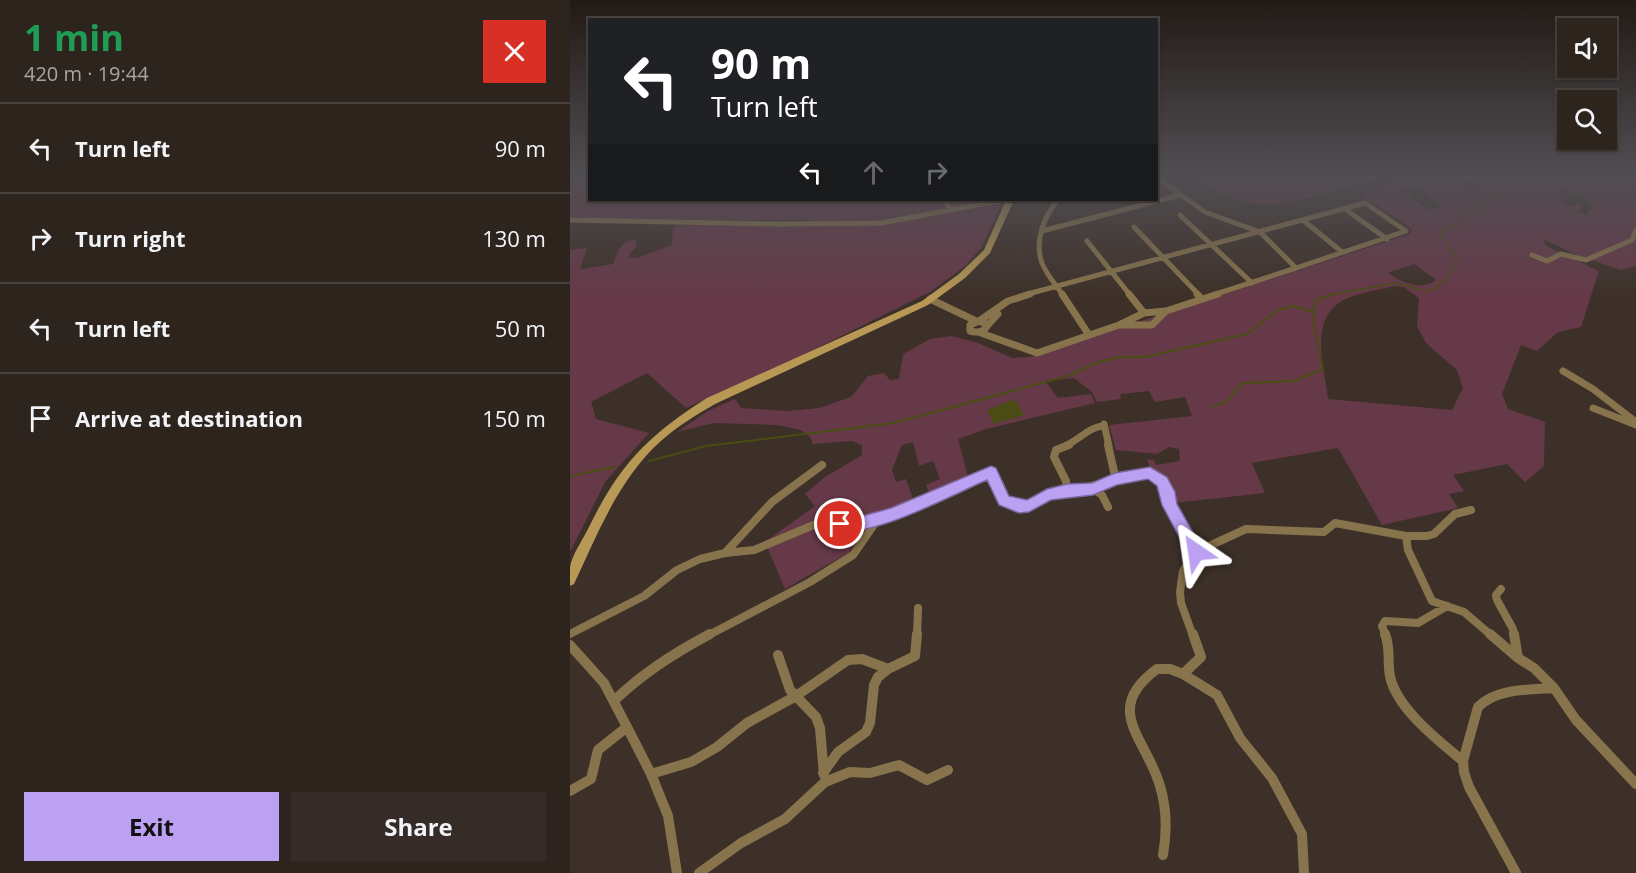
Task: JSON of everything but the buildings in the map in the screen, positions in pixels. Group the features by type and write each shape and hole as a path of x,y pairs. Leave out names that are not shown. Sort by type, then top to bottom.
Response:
{"street":[{"path":"570,220 779,224 881,223 920,216"},
{"path":"570,580 608,499 647,446 673,424 741,387 927,301 962,276 987,250 1003,216"},
{"path":"1047,216 1039,248 1042,264 1089,335"},
{"path":"1042,231 1100,216"},
{"path":"1181,216 1252,283"},
{"path":"1215,216 1260,232 1296,268"},
{"path":"969,327 1002,308 1035,294 1318,216"},
{"path":"1355,216 1387,239"},
{"path":"927,301 969,327 972,332 981,333 1037,353 1119,325 1144,313 1166,311 1406,231 1385,216"},
{"path":"1303,220 1342,252"},
{"path":"1134,227 1201,298"},
{"path":"1532,255 1547,261 1561,254 1586,260 1632,240 1636,230"},
{"path":"1087,241 1144,313"},
{"path":"927,301 978,321 1022,348"},
{"path":"981,333 1002,308"},
{"path":"1119,325 1143,327 1152,325 1166,311"},
{"path":"1563,371 1593,389 1636,424"},
{"path":"1593,408 1636,424"},
{"path":"1067,490 1066,481 1054,456 1056,450 1075,442 1096,426 1104,425 1115,479"},
{"path":"725,553 772,502 822,465"},
{"path":"570,634 644,596 686,564 725,553 754,550 816,524 849,526 878,519 991,472 1004,500 1009,504 1029,506 1047,495 1067,490 1093,489 1115,479 1150,473 1157,476 1168,492 1170,505 1196,552"},
{"path":"1093,489 1102,495 1108,507"},
{"path":"1183,674 1201,657 1181,603 1180,592 1183,571 1187,561 1196,552 1246,529 1324,532 1335,523 1406,536 1427,536 1434,534 1455,514 1470,510"},
{"path":"616,699 637,679 687,646 810,582 853,555 878,519"},
{"path":"1406,536 1408,549 1429,598 1437,604 1464,612 1518,658 1534,668 1554,688 1576,720 1636,784"},
{"path":"1501,589 1496,595 1497,600 1513,629 1518,658"},
{"path":"1447,606 1418,623 1385,621 1382,626 1389,644 1390,677 1399,696 1425,730 1463,761"},
{"path":"699,873 741,843 785,819 824,778 838,752 866,732 870,723 874,686 878,677 888,669 910,660 917,652 918,608"},
{"path":"570,645 601,677 616,699 668,816 677,873"},
{"path":"778,655 785,679 796,696 816,717 820,728 824,778"},
{"path":"651,774 691,762 717,747 747,723 796,696 848,660 862,659 888,669"},
{"path":"1163,855 1168,832 1164,800 1154,766 1129,716 1129,703 1141,683 1157,669 1163,668 1183,674 1217,695 1240,738 1272,778 1302,834 1304,873"},
{"path":"1516,873 1469,786 1463,761 1478,707 1482,701 1503,694 1554,688"},
{"path":"570,791 591,779 598,750 627,727"},
{"path":"824,778 850,772 870,772 899,765 927,780 948,771"}],"shaded area":[{"path":"570,216 913,216 886,221"},
{"path":"923,216 996,216 981,248 965,266 930,292 791,361 686,408 647,373 591,402 596,419 649,433 605,482 570,552 570,250 587,248 580,269 613,264 623,244 631,240 636,240 636,248 629,257 637,258 672,245 673,229 677,225 869,225"},
{"path":"1392,216 1636,216 1636,266 1621,270 1574,254 1542,238 1546,246 1599,271 1581,327 1558,332 1537,351 1521,345 1502,394 1508,409 1545,422 1544,466 1525,482 1507,464 1453,475 1464,491 1449,494 1458,508 1382,525 1338,448 1252,463 1265,493 1173,503 1165,481 1149,465 1147,459 1154,460 1156,465 1180,461 1179,449 1169,447 1157,454 1116,450 1109,425 1192,416 1185,397 1155,402 1149,391 1120,394 1121,399 1097,402 1092,392 1074,378 1045,381 1058,398 1091,394 1095,403 986,429 958,439 968,477 929,492 926,485 940,479 933,461 919,466 913,442 902,445 892,470 896,482 906,479 914,502 881,516 848,553 785,589 765,542 815,506 805,494 825,477 862,455 862,445 852,441 813,444 810,437 801,430 777,425 714,423 677,432 708,411 735,399 741,408 789,411 819,408 851,397 868,376 884,373 890,380 899,379 903,354 930,339 951,336 978,343 1012,358 1030,357 1410,234 1412,229","holes":["1414,264 1436,280 1418,285 1400,280 1388,273","1394,286 1404,287 1419,298 1417,326 1426,343 1457,370 1463,388 1452,410 1328,399 1321,342 1327,316 1335,306 1348,298"]},
{"path":"1013,400 1024,415 994,424 987,410"}],"waterway":[{"path":"1333,294 1396,283 1425,291 1435,289 1454,268 1457,260 1440,235 1446,229 1461,222 1465,216"},
{"path":"1314,312 1316,300 1333,294"},
{"path":"1329,295 1333,294"},
{"path":"649,461 706,446 894,423 1071,375 1096,363 1119,357 1145,357 1247,334 1278,310 1293,306 1314,312"},
{"path":"1211,406 1225,403 1243,383 1294,381 1323,369 1313,320 1314,312"},
{"path":"570,476 615,467"}],"route":[{"path":"840,524 855,525 894,514 991,472 1004,500 1009,504 1019,506 1029,506 1047,495 1067,490 1093,489 1115,479 1150,473 1157,476 1168,492 1170,505 1196,552"}]}
